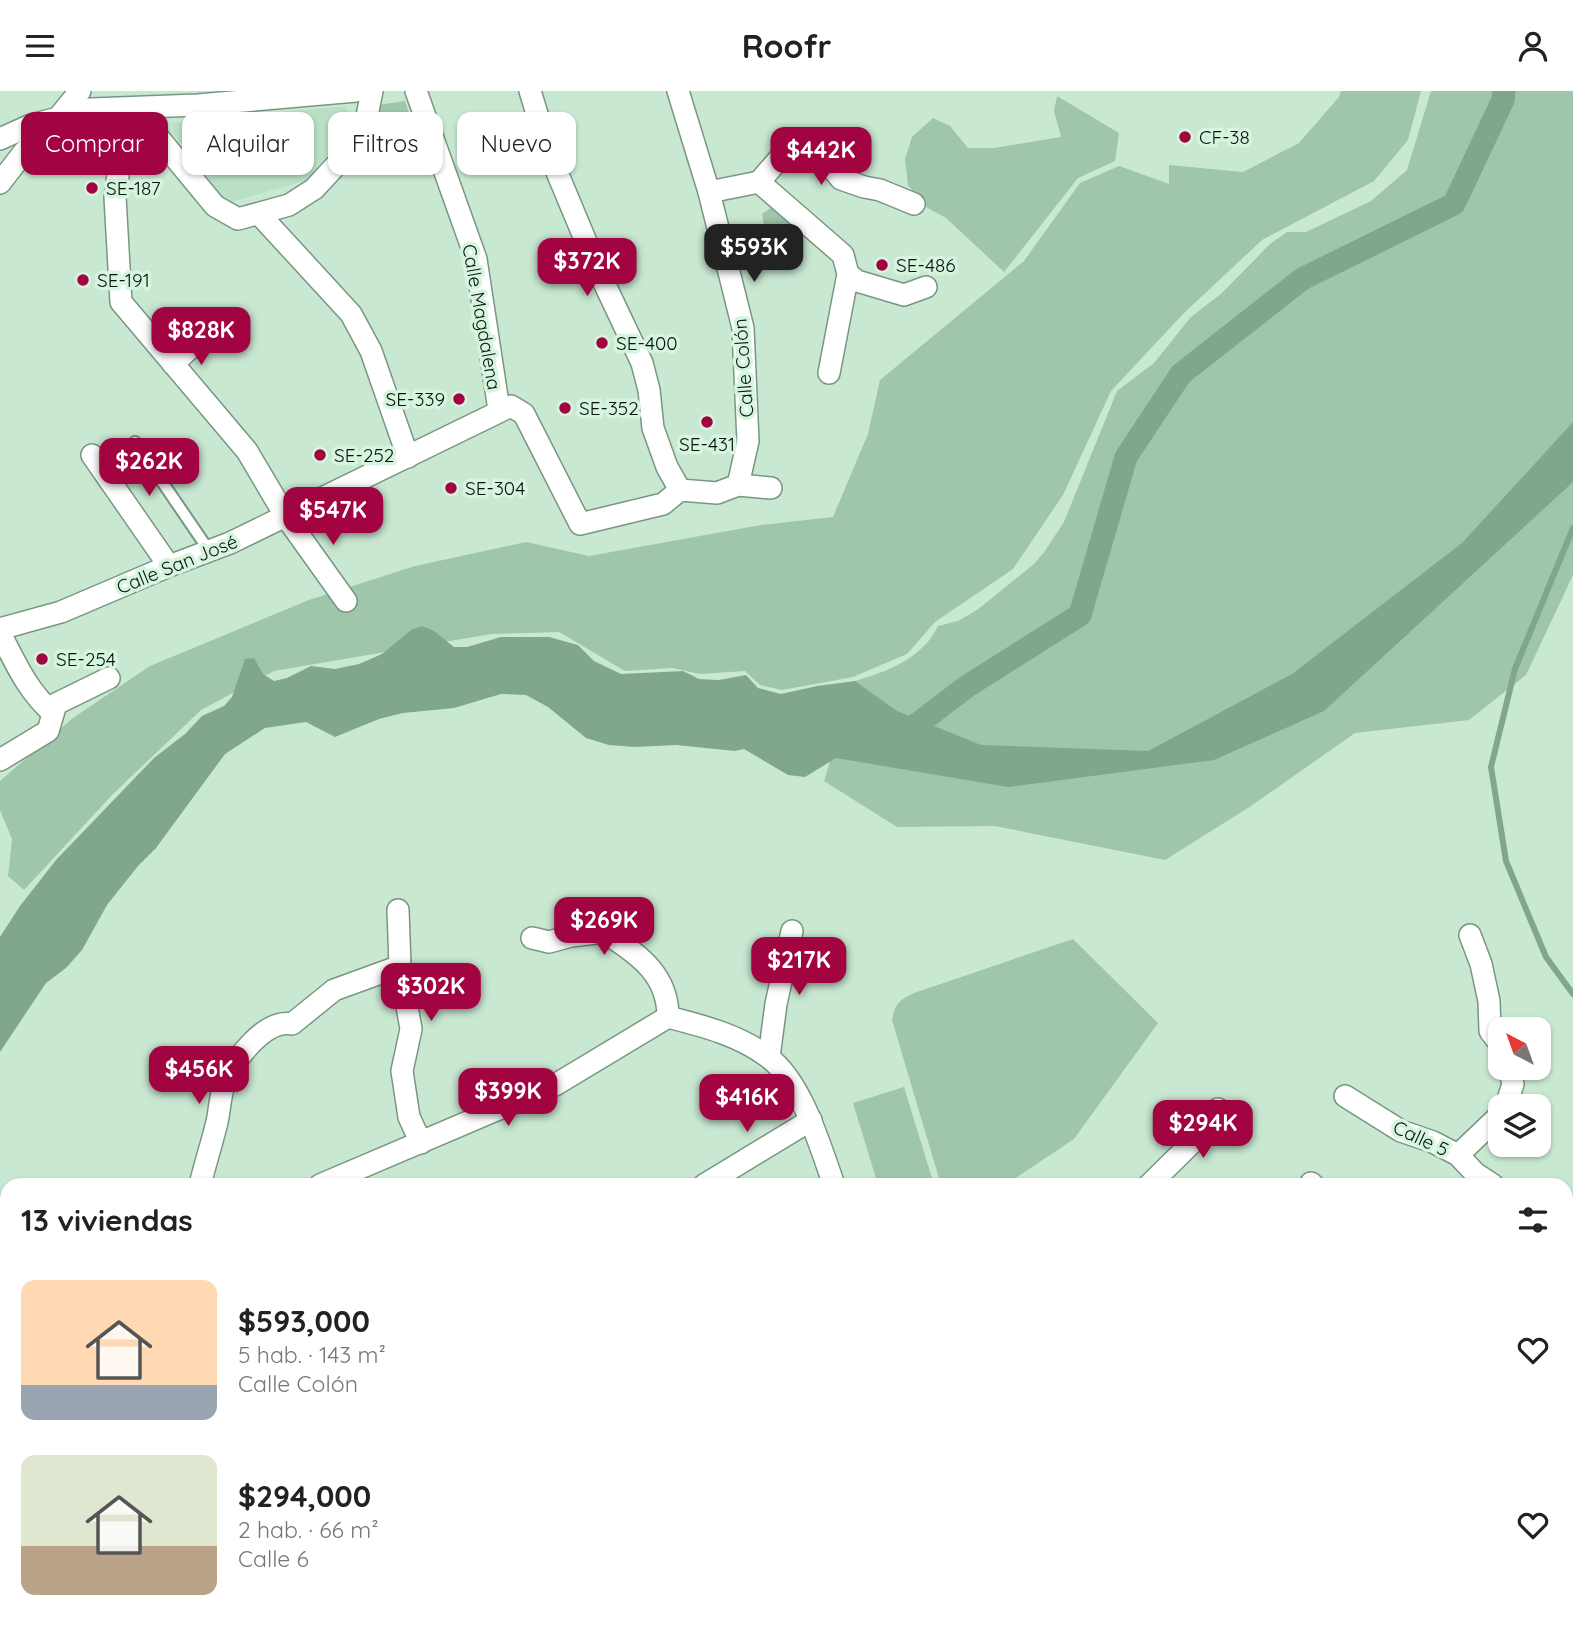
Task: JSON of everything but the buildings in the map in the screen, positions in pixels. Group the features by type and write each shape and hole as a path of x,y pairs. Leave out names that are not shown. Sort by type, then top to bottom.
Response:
{"street":[{"path":"63,112 80,91"},
{"path":"80,112 91,109 127,109 356,91"},
{"path":"127,109 153,131 215,206 238,219 289,205 314,189 339,162 365,126 372,91"},
{"name":"Calle Magdalena","path":"416,91 476,259 499,410 511,406 524,414 580,524 663,504 680,490"},
{"path":"530,91 550,153 597,268 642,363 649,390 653,428 667,467 680,490 718,493 738,485 771,488"},
{"name":"Calle Colón","path":"678,91 709,193 743,328 747,441 738,485"},
{"path":"127,109 115,197 121,302 247,451 286,517 346,601"},
{"path":"0,139 21,130"},
{"path":"709,193 759,182 787,150 821,155 841,179 880,190 914,204"},
{"path":"2,176 21,155"},
{"path":"759,182 843,255 848,274 829,373"},
{"path":"260,215 351,314 371,351 408,457"},
{"path":"848,274 858,281 904,295 926,287"},
{"path":"173,363 200,339"},
{"name":"Calle San José","path":"0,631 61,612 169,566 210,552 286,517 499,410"},
{"path":"92,455 169,566"},
{"path":"0,631 38,701 53,713"},
{"path":"0,760 48,731 56,704 109,678"},
{"path":"398,910 400,966 411,1028 402,1071 409,1117 421,1143"},
{"path":"769,1057 776,1005 792,931"},
{"path":"532,938 549,942 604,932 636,953 663,984 668,1017"},
{"path":"1470,935 1481,964 1489,1017"},
{"path":"202,1178 225,1081 247,1049 268,1028 284,1023 292,1024 334,990 400,966"},
{"path":"366,1176 421,1143 571,1077 668,1017 719,1030 769,1057 787,1079 811,1120 832,1178"},
{"name":"Calle 5","path":"1345,1096 1401,1131 1433,1142 1458,1155 1482,1178"},
{"path":"1156,1178 1213,1122 1218,1109"},
{"path":"716,1178 811,1120"},
{"path":"1458,1155 1488,1126"}],"lane":[{"path":"135,442 210,552"}],"shaded area":[{"path":"1341,91 1421,91 1408,140 1374,181 1262,240 1183,314 1111,391 1063,495 1013,569 935,622 907,654 853,677 782,690 760,685 745,671 700,674 672,668 625,671 559,632 491,634 274,671 201,710 112,795 24,890 8,876 12,839 0,810 0,781 73,718 150,666 309,600 415,566 526,542 589,556 761,525 833,517 868,434 880,380 1024,261 1080,183 1119,166 1169,184 1169,165 1243,172 1299,143 1339,97"},
{"path":"1431,91 1573,91 1573,575 1526,675 1469,720 1355,733 1251,806 1165,860 995,826 897,827 824,781 855,681 891,668 914,655 938,626 958,621 977,610 1034,564 1064,522 1117,391 1154,363 1191,317 1222,293 1270,244 1287,232 1306,232 1371,201 1407,170"},
{"path":"1057,96 1119,133 1115,161 1078,178 1004,272 946,218 926,207 908,185 905,159 912,137 933,118 950,126 968,148 994,148 1061,137 1054,111"},
{"path":"405,101 408,112 375,112 378,105"},
{"path":"346,106 349,112 328,112 328,154 314,170 314,112 285,112"},
{"path":"182,122 182,145 174,135 172,123"},
{"path":"206,175 309,175 304,181 228,203"},
{"path":"773,206 808,236 797,233 786,236 785,239 767,241 762,214"},
{"path":"1573,422 1573,482 1324,711 1214,760 1008,787 836,758 805,777 788,775 744,749 735,751 676,745 609,745 586,738 548,707 526,695 501,694 454,708 403,713 379,719 335,737 306,722 265,728 225,754 156,848 107,905 82,950 66,968 46,983 0,1052 0,937 56,860 154,758 185,734 202,716 224,706 232,697 245,659 254,658 263,674 274,681 287,678 311,666 335,669 359,664 382,654 411,630 422,626 434,631 454,647 467,647 501,637 549,637 578,645 594,661 621,674 683,671 699,679 719,680 746,675 758,688 781,694 855,681 897,711 981,745 1148,751 1292,674 1462,543"},
{"path":"1073,939 1158,1023 1074,1139 1016,1178 939,1178 892,1020 896,1006 914,993"},
{"path":"904,1087 932,1178 876,1178 853,1103"}],"waterway":[{"path":"898,739 966,687 1080,615 1126,457 1181,374 1302,279 1454,204 1503,100 1504,91"},
{"path":"1573,528 1515,669 1491,767 1506,861 1546,957 1573,994"}],"place":[{"name":"CF-38","path":"1185,137"},
{"name":"SE-187","path":"92,188"},
{"name":"SE-486","path":"882,265"},
{"name":"SE-191","path":"83,280"},
{"name":"SE-400","path":"602,343"},
{"name":"SE-339","path":"459,399"},
{"name":"SE-352","path":"565,408"},
{"name":"SE-431","path":"707,422"},
{"name":"SE-252","path":"320,455"},
{"name":"SE-304","path":"451,488"},
{"name":"SE-254","path":"42,659"}]}
